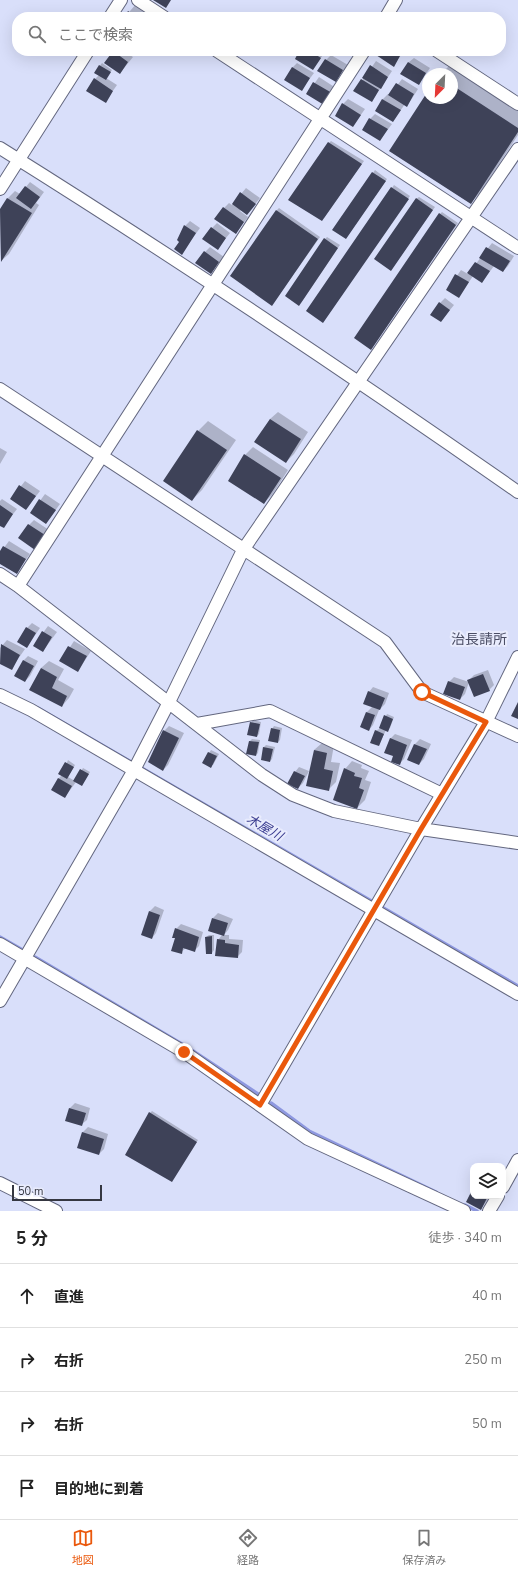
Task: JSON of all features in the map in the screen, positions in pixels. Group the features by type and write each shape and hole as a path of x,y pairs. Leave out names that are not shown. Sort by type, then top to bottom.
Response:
{"street":[{"path":"113,12 121,0"},
{"path":"138,0 156,12"},
{"path":"389,12 396,0"},
{"path":"0,189 85,56"},
{"path":"225,56 518,248"},
{"path":"18,586 361,56"},
{"path":"444,56 518,104"},
{"path":"0,148 213,284 359,381 518,492"},
{"path":"0,1001 136,766 243,550 518,149"},
{"path":"0,388 243,550 385,642 422,692 518,736"},
{"path":"0,574 18,586 262,775 294,795 334,811 421,829 518,843"},
{"path":"260,1105 421,829 486,722 518,657"},
{"path":"0,695 136,766 375,907 518,994"},
{"path":"197,724 270,711 442,794"},
{"path":"0,944 184,1052 308,1139 464,1211"},
{"path":"506,1181 518,1160"},
{"path":"0,1183 56,1211"},
{"path":"489,1211 496,1199"}],"building":[{"path":"153,0 171,0 166,8"},
{"path":"109,56 120,56 128,62 120,74 104,63"},
{"path":"296,56 318,56 321,58 313,70 295,59"},
{"path":"378,56 400,56 394,67"},
{"path":"325,59 343,70 336,82 317,71"},
{"path":"408,62 422,71 422,80 419,85 400,74"},
{"path":"99,65 111,72 106,80 94,73"},
{"path":"370,65 388,77 381,89 362,78"},
{"path":"292,67 310,78 302,91 284,80"},
{"path":"94,78 113,91 106,103 86,91"},
{"path":"361,79 379,90 372,102 353,91"},
{"path":"313,82 332,93 324,105 306,94"},
{"path":"396,83 414,94 407,107 388,95"},
{"path":"458,89 518,128 518,132 471,204 389,151 422,100 422,104 458,104"},
{"path":"382,99 401,110 393,122 375,111"},
{"path":"342,103 361,115 353,127 335,116"},
{"path":"369,118 388,129 380,141 362,130"},
{"path":"328,142 362,164 322,221 288,200"},
{"path":"372,172 386,181 346,239 332,230"},
{"path":"25,186 40,197 31,209 16,198"},
{"path":"391,187 409,199 323,323 306,311"},
{"path":"240,192 256,204 247,215 232,204"},
{"path":"7,198 32,213 1,262 0,209"},
{"path":"416,198 433,210 391,271 374,259"},
{"path":"223,207 244,222 236,234 214,219"},
{"path":"276,210 318,239 272,306 230,276"},
{"path":"439,213 456,225 371,350 354,338"},
{"path":"184,225 196,233 182,255 174,249 179,242 177,240"},
{"path":"211,227 226,238 218,250 202,239"},
{"path":"324,238 338,248 299,306 285,296"},
{"path":"486,247 510,261 503,272 479,258"},
{"path":"204,251 219,262 211,274 195,263"},
{"path":"475,262 490,271 482,283 467,273"},
{"path":"455,274 469,282 459,298 446,290"},
{"path":"439,302 450,310 441,322 430,315"},
{"path":"270,419 301,439 286,463 254,442"},
{"path":"197,430 227,450 192,501 163,481"},
{"path":"244,454 281,478 264,504 228,481"},
{"path":"19,485 36,496 26,510 10,499"},
{"path":"39,499 56,510 46,524 30,513"},
{"path":"0,505 13,514 4,528 0,526"},
{"path":"28,524 45,535 35,550 18,538"},
{"path":"3,546 26,559 17,574 0,564 0,551"},
{"path":"26,627 36,633 27,648 17,642"},
{"path":"42,631 52,637 43,652 33,646"},
{"path":"1,644 20,655 12,670 0,664"},
{"path":"68,646 87,656 78,672 59,661"},
{"path":"23,660 34,666 25,682 14,676"},
{"path":"41,668 57,677 52,688 67,696 62,707 29,690"},
{"path":"483,674 490,691 474,697 467,680"},
{"path":"448,681 465,687 460,700 443,694"},
{"path":"368,691 385,698 380,710 363,704"},
{"path":"518,702 518,719 511,716"},
{"path":"366,712 375,715 369,731 360,727"},
{"path":"384,715 393,719 388,732 379,728"},
{"path":"250,722 260,724 257,737 247,735"},
{"path":"271,728 280,730 278,743 268,741"},
{"path":"163,730 179,738 163,771 148,762"},
{"path":"375,730 384,734 379,746 370,743"},
{"path":"390,738 407,745 400,765 391,762 393,756 384,753"},
{"path":"249,741 259,742 256,756 246,754"},
{"path":"414,744 427,749 419,765 407,760"},
{"path":"263,747 273,749 270,762 261,760"},
{"path":"314,750 327,753 324,769 333,771 329,791 306,786"},
{"path":"208,752 217,756 211,768 202,763"},
{"path":"65,762 74,767 67,779 58,774"},
{"path":"344,768 355,773 354,776 362,778 359,788 364,790 357,809 333,800"},
{"path":"80,769 89,774 82,786 73,781"},
{"path":"294,771 305,776 298,789 287,784"},
{"path":"58,778 72,786 65,798 51,790"},
{"path":"149,911 160,915 152,939 141,935"},
{"path":"212,918 228,923 224,936 208,931"},
{"path":"175,928 199,937 195,952 183,948 182,954 171,951 175,938 172,938"},
{"path":"212,936 212,954 206,954 205,937"},
{"path":"217,939 225,940 225,943 239,945 238,958 215,956"},
{"path":"69,1108 86,1113 82,1126 65,1121"},
{"path":"149,1112 197,1142 172,1182 125,1155"},
{"path":"82,1132 104,1139 99,1155 77,1148"},
{"path":"470,1194 470,1199 486,1199 481,1210 466,1202"}],"waterway":[{"name":"木屋川","path":"38,708 518,986"},
{"path":"0,937 21,949"},
{"path":"35,957 187,1047 258,1094"},
{"path":"271,1103 309,1131 436,1192"},
{"path":"465,1205 477,1211"}],"district":[{"name":"治長請所","path":"479,639"}],"route":[{"path":"184,1052 260,1105 373,910 486,722 422,692"}]}
